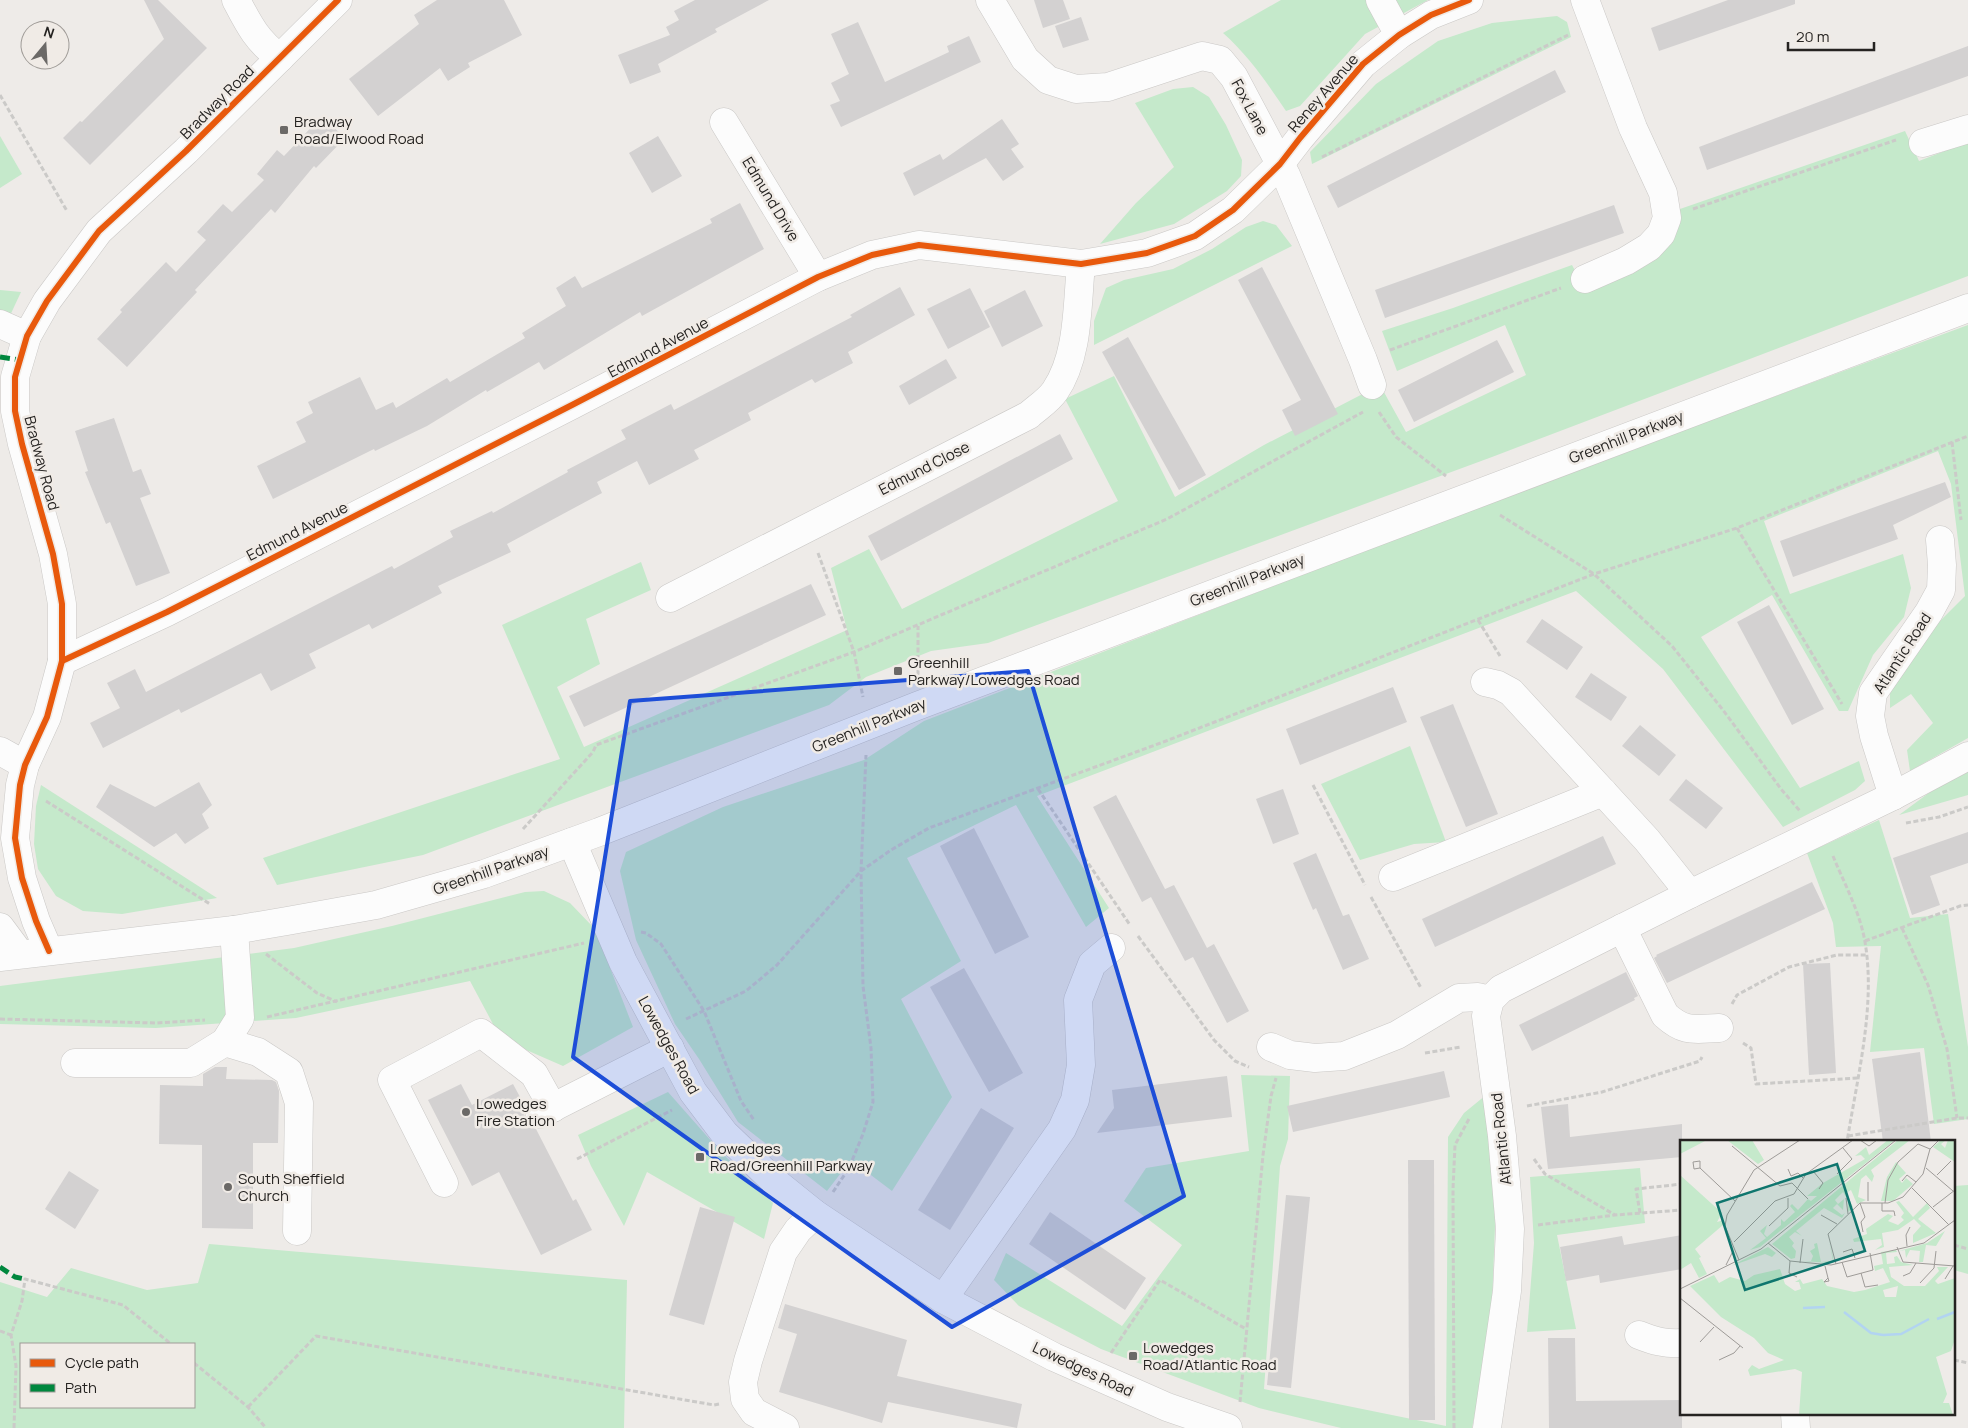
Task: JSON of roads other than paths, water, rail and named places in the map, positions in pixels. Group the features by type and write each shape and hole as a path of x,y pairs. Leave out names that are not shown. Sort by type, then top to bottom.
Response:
{"street":[{"path":"236,0 253,32 265,46 280,58"},
{"name":"Bradway Road","path":"49,951 36,921 22,878 15,838 15,781 48,717 62,661 62,604 54,554 22,444 15,411 15,376 27,336 47,301 99,231 186,151 338,0"},
{"name":"Fox Lane","path":"990,0 1025,59 1048,80 1076,89 1108,87 1202,56 1220,60 1234,77 1283,170 1363,360 1373,395"},
{"path":"1380,0 1399,36"},
{"name":"Reney Avenue","path":"1283,170 1300,138 1363,64 1399,36 1431,15 1469,0"},
{"path":"1585,280 1626,261 1649,247 1661,234 1667,218 1663,193 1633,128 1589,11"},
{"name":"Edmund Drive","path":"724,122 818,277"},
{"path":"1923,143 1968,129"},
{"name":"Edmund Avenue","path":"62,661 168,612 818,277 872,255 919,245 1081,264 1147,252 1195,236 1233,210 1283,170"},
{"name":"Edmund Close","path":"670,598 1029,415 1054,393 1066,372 1072,345 1081,264"},
{"name":"Greenhill Parkway","path":"10,956 241,929 376,905 484,874 572,842 917,706 1968,308"},
{"path":"0,324 27,336"},
{"name":"Atlantic Road","path":"1893,796 1874,736 1870,716 1873,693 1929,612 1941,590 1942,565 1951,535"},
{"path":"1485,682 1498,685 1511,692 1647,840 1690,894"},
{"path":"0,752 15,781"},
{"path":"1278,1057 1290,1055 1315,1058 1344,1056 1397,1035 1460,998 1478,997 1490,1000 1501,989 1690,894 1893,796 1968,756"},
{"path":"1393,877 1603,792"},
{"name":"Lowedges Road","path":"572,842 623,962 698,1097 724,1133 774,1181 815,1214 943,1299 1054,1357 1167,1407 1234,1418"},
{"path":"0,927 10,956"},
{"path":"1622,928 1665,1015 1677,1026 1692,1029 1719,1028"},
{"path":"75,1063 191,1062 225,1042 240,1018 241,929"},
{"path":"943,1299 1062,1129 1075,1100 1081,1065 1078,1000 1092,964 1112,948"},
{"name":"Atlantic Road","path":"1487,1428 1507,1291 1510,1229 1498,1104 1486,1016 1490,1000"},
{"path":"444,1183 392,1080 482,1033 534,1074 546,1111 665,1039"},
{"path":"225,1042 258,1052 289,1072 298,1103 296,1231"},
{"path":"785,1428 754,1412 745,1399 743,1382 783,1252 798,1230 815,1214"},
{"path":"1639,1335 1666,1344 1680,1343"}],"place":[{"name":"Bradway Road/Elwood Road","path":"284,130"},
{"name":"Greenhill Parkway/Lowedges Road","path":"898,671"},
{"name":"Lowedges Fire Station","path":"466,1112"},
{"name":"Lowedges Road/Greenhill Parkway","path":"700,1157"},
{"name":"South Sheffield Church","path":"228,1187"},
{"name":"Lowedges Road/Atlantic Road","path":"1133,1356"}]}
